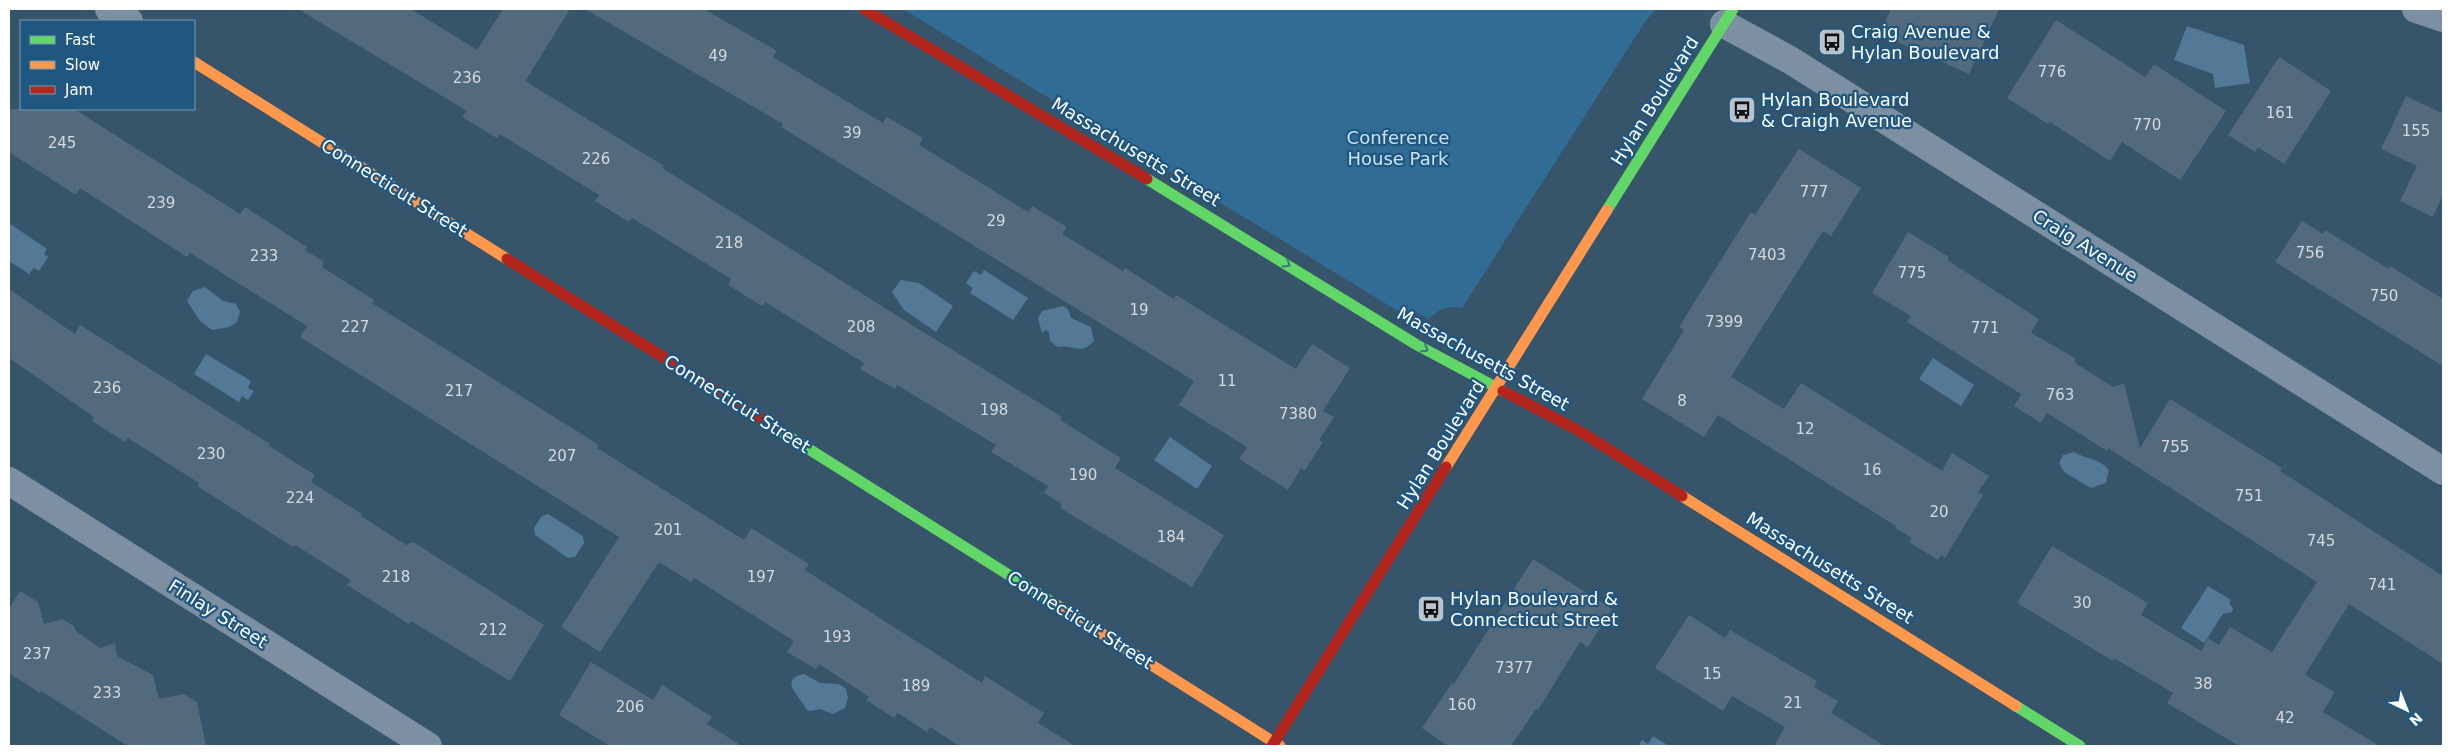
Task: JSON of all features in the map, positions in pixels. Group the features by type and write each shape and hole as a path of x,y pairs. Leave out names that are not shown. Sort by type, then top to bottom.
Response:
{"street":[{"path":"109,9 127,20"},
{"name":"Massachusetts Street","path":"864,9 1245,238 1417,345 1496,389 1581,432 2080,746"},
{"path":"2416,9 2443,18"},
{"name":"Hylan Boulevard","path":"1275,745 1729,16"},
{"name":"Craig Avenue","path":"1729,16 1790,60 2443,471"},
{"name":"Connecticut Street","path":"195,63 1275,745"},
{"name":"Finlay Street","path":"9,481 428,746"}],"green space":[{"name":"Conference House Park","path":"903,9 1656,9 1645,22 1462,308 1452,307 1444,309 1429,319 1412,310 1406,316"}],"shaded area":[{"path":"2187,26 2244,45 2250,83 2215,88 2213,74 2174,60"},
{"path":"9,223 47,249 44,254 48,257 39,271 34,268 29,274 9,261"},
{"path":"984,270 1028,298 1013,320 970,293 973,288 966,283 974,271 981,275"},
{"path":"901,280 919,283 953,306 936,332 904,310 892,292"},
{"path":"205,287 223,301 236,304 240,312 237,322 229,327 212,330 200,321 187,301 193,291"},
{"path":"1063,306 1068,309 1071,318 1091,327 1094,341 1085,348 1058,347 1050,341 1049,332 1046,330 1042,333 1038,318 1042,311"},
{"path":"206,354 251,381 248,388 254,391 248,400 242,396 239,402 194,374"},
{"path":"1933,358 1974,385 1961,406 1919,379"},
{"path":"1170,437 1212,466 1197,489 1154,460"},
{"path":"2074,452 2105,466 2109,470 2106,483 2091,488 2064,472 2059,463 2063,455"},
{"path":"548,514 583,536 584,543 575,557 568,558 535,535 534,528 542,516"},
{"path":"2208,586 2231,600 2229,603 2233,608 2232,612 2223,614 2204,643 2181,628"},
{"path":"804,674 820,683 839,684 846,689 848,698 845,708 833,714 820,709 810,711 806,709 791,684 796,676"},
{"path":"1653,736 1669,746 1638,746 1642,740 1648,744"}],"building":[{"path":"298,9 411,9 477,50 503,9 570,9 526,80 530,84 664,166 662,168 928,335 1062,417 1060,420 1121,458 1115,468 1224,535 1192,587 1060,508 1062,504 1044,493 1048,486 991,452 996,445 897,385 895,389 860,369 864,363 765,302 762,306 728,285 731,279 632,218 629,222 595,201 599,195 500,134 497,138 462,117 467,111"},
{"path":"585,9 704,9 777,51 773,57 883,123 887,117 923,138 919,145 1028,212 1032,206 1067,227 1062,234 1123,271 1125,268 1174,299 1176,295 1296,369 1312,344 1350,368 1323,411 1334,417 1319,440 1323,442 1305,470 1301,468 1288,490 1239,459 1247,447 1179,405 1194,381 781,127 783,124"},
{"path":"1891,9 1999,9 1969,74 1880,34"},
{"path":"2056,20 2145,77 2154,64 2226,111 2180,180 2122,142 2110,161 2050,122 2048,124 2007,98"},
{"path":"2279,57 2331,91 2284,164 2258,147 2255,152 2228,135"},
{"path":"2406,96 2442,113 2443,111 2443,195 2433,217 2400,201 2417,166 2381,149"},
{"path":"9,109 76,110 240,214 245,207 307,247 305,250 324,262 322,267 374,300 372,303 599,445 597,448 744,540 751,528 809,564 805,570 982,683 985,676 1044,713 1038,723 1075,746 959,746 930,727 927,732 898,713 894,718 866,700 869,697 819,664 816,669 787,652 794,641 694,578 691,582 659,562 600,652 561,627 619,537 300,337 307,326 190,253 187,257 80,188 76,195 9,152"},
{"path":"1799,149 1861,188 1831,236 1823,231 1731,377 1784,409 1801,383 1942,471 1952,453 1989,476 1978,492 1983,495 1945,558 1941,555 1938,560 1909,542 1912,538 1895,528 1896,526 1718,415 1704,437 1642,399 1684,330 1679,327 1751,212 1755,215"},
{"path":"2302,221 2323,234 2325,230 2389,269 2390,266 2443,299 2443,366 2275,262"},
{"path":"1908,232 1949,257 1947,260 2039,319 2031,333 2075,358 2075,363 2113,387 2124,383 2140,448 2170,399 2282,468 2280,471 2443,576 2443,664 2349,604 2305,675 2335,692 2323,712 2380,746 2239,746 2167,703 2173,693 2114,658 2113,661 2017,603 2052,546 2148,603 2141,615 2201,651 2208,638 2219,645 2230,627 2272,652 2317,582 2108,448 2107,451 2047,413 2041,423 2014,406 2021,394 1907,322 1911,316 1872,293"},
{"path":"9,289 75,334 80,325 270,444 269,446 315,475 311,482 362,514 361,516 406,545 413,542 544,625 510,681 411,621 409,624 347,585 351,580 295,545 293,547 197,486 199,483 128,438 125,442 92,421 94,417 9,358"},
{"path":"1533,559 1612,609 1588,647 1580,642 1538,710 1536,709 1511,746 1448,746 1422,728 1452,683 1454,684"},
{"path":"20,591 38,602 44,624 62,619 74,626 76,631 100,648 115,643 117,656 153,675 159,699 184,694 197,702 206,746 128,746 9,673 9,609"},
{"path":"1689,615 1725,638 1730,630 1817,681 1814,687 1838,701 1831,713 1885,746 1774,746 1785,727 1732,696 1723,711 1655,668"},
{"path":"591,662 653,700 662,685 712,717 707,724 742,746 610,746 559,715"}],"traffic: fast":[{"path":"1607,210 1733,9"},
{"path":"1147,179 1417,345 1503,391"},
{"path":"777,429 1058,606"},
{"path":"2016,706 2080,746"}],"traffic: slow":[{"path":"195,63 507,259"},
{"path":"1446,467 1607,210"},
{"path":"1682,496 2016,706"},
{"path":"1058,606 1280,746"}],"traffic: jam":[{"path":"864,9 1147,179"},
{"path":"507,259 777,429"},
{"path":"1503,391 1581,432 1682,496"},
{"path":"1272,746 1446,467"}],"place":[{"name":"Craig Avenue & Hylan Boulevard","path":"1832,42"},
{"name":"Hylan Boulevard & Craigh Avenue","path":"1742,110"},
{"name":"Hylan Boulevard & Connecticut Street","path":"1431,609"}]}
